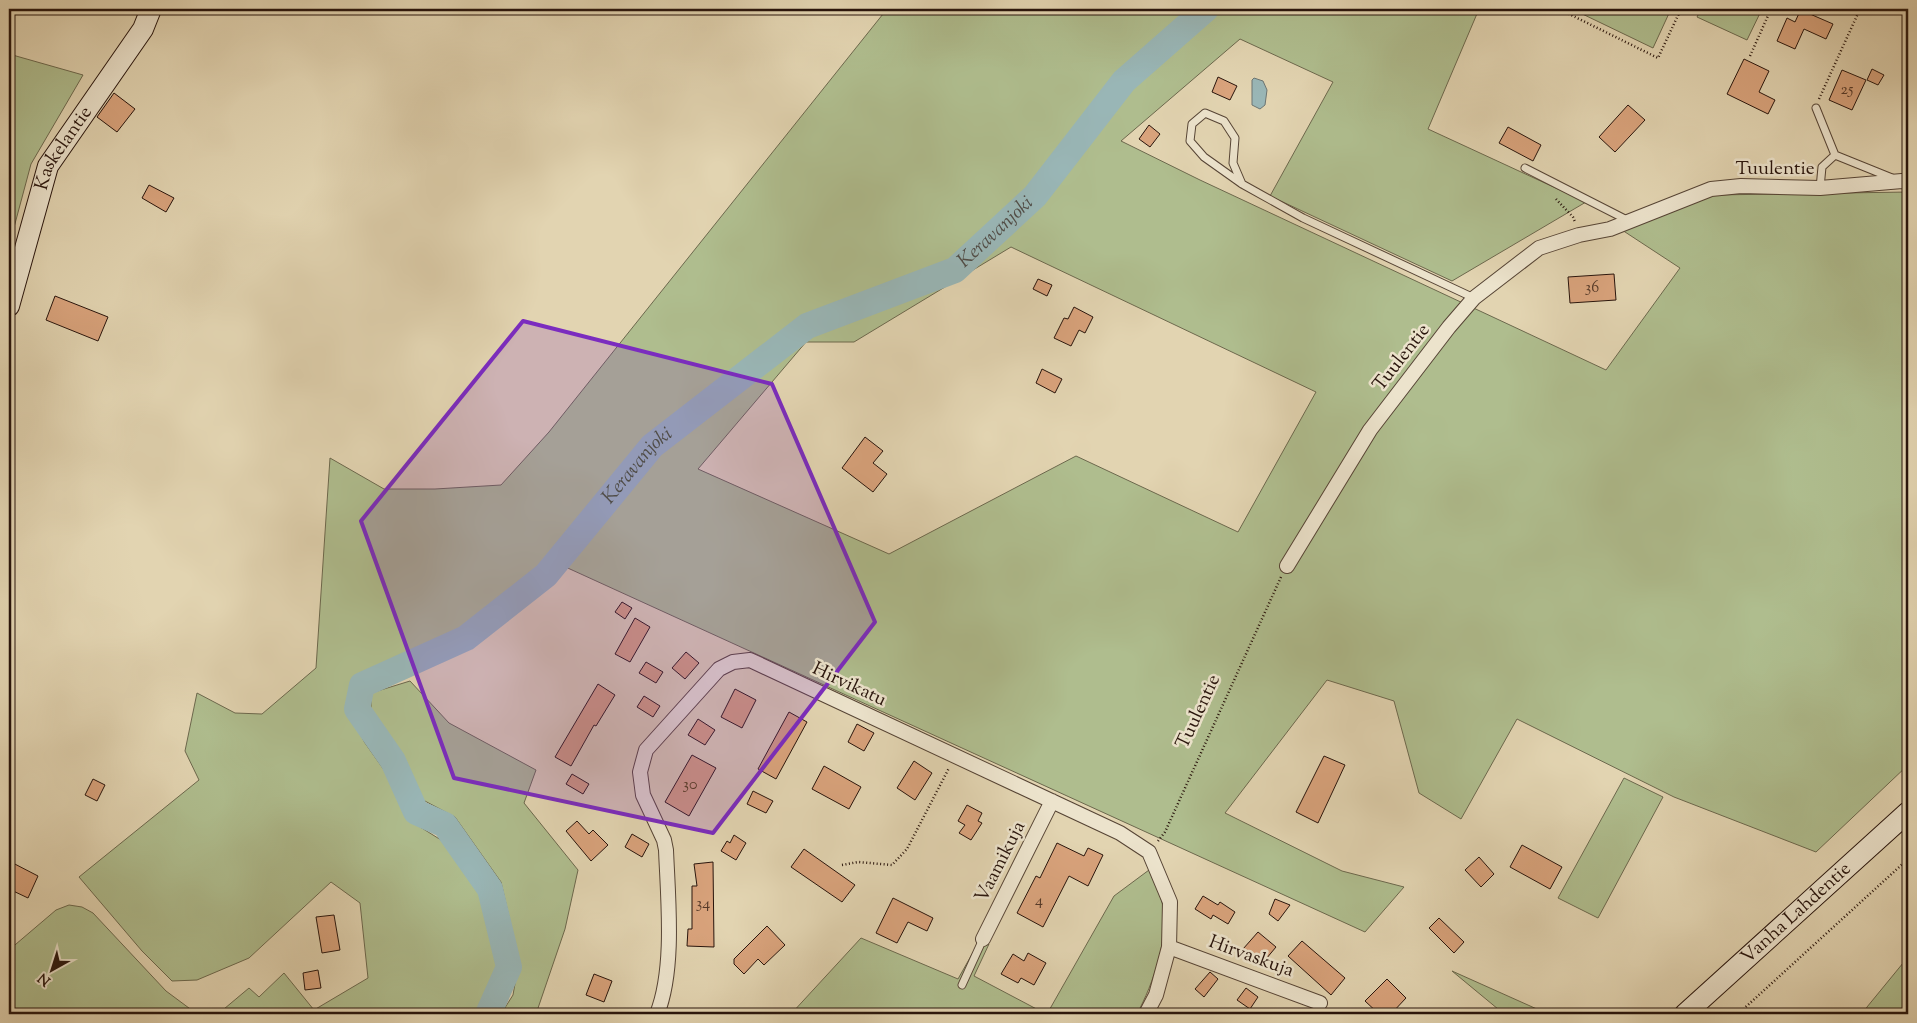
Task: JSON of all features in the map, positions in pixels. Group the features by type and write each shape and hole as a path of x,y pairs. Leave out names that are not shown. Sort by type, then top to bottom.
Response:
{"street":[{"name":"Kaskelantie","path":"9,306 48,166 143,29 151,9"},
{"name":"Tuulentie","path":"1286,566 1370,430 1474,298 1539,248 1580,235 1610,229 1711,189 1742,186 1820,188 1905,182"},
{"name":"Hirvikatu","path":"657,1014 664,996 668,923 666,850 664,840 644,795 640,772 646,750 719,669 734,662 750,660 1120,833 1149,852"},
{"name":"Vaamikuja","path":"983,939 1052,801"},
{"name":"Vanha Lahdentie","path":"1685,1014 1908,812"},
{"path":"1146,1014 1156,995 1170,947 1170,902 1149,852"},
{"name":"Hirvaskuja","path":"1170,947 1320,1003"}],"lane":[{"path":"1816,108 1836,155 1881,175 1905,182"},
{"path":"1242,184 1233,163 1235,138 1224,122 1205,113 1192,124 1190,141 1204,157 1242,184 1303,218 1474,298"},
{"path":"1820,188 1822,167 1836,155"},
{"path":"1525,168 1630,222"},
{"path":"962,985 983,939"}],"path":[{"path":"1559,9 1658,58 1680,9"},
{"path":"1750,56 1771,9"},
{"path":"1816,108 1826,81 1860,9"},
{"path":"1556,199 1573,217 1580,235"},
{"name":"Tuulentie","path":"1149,852 1165,832 1286,566"},
{"path":"842,865 858,862 892,865 907,849 955,756"},
{"path":"1738,1014 1908,860"}],"highlighted area":[{"path":"523,321 772,384 875,622 713,833 454,778 361,521"}],"green space":[{"path":"887,9 1479,9 1428,129 1586,202 1452,281 1270,196 1333,82 1240,39 1121,141 1200,180 1606,370 1680,268 1622,230 1713,195 1908,192 1908,765 1816,852 1674,797 1517,719 1461,819 1419,793 1394,701 1327,680 1225,813 1342,871 1404,887 1365,932 548,559 462,627 355,678 349,714 365,743 389,777 409,820 441,840 480,895 498,965 477,1014 218,1014 249,988 259,997 284,973 314,1010 368,978 360,903 331,882 249,958 197,980 172,981 142,951 79,877 199,780 185,751 197,693 235,713 262,714 316,668 330,458 384,489 435,489 501,485 549,432","holes":["1011,247 1316,392 1238,532 1076,456 889,554 698,469 806,342 854,342"]},
{"path":"1572,9 1671,9 1653,48"},
{"path":"1701,9 1762,9 1747,40 1697,17"},
{"path":"9,54 83,75 31,164 9,246"},
{"path":"410,681 449,723 536,770 524,803 578,870 565,929 536,1014 501,1014 513,995 519,961 501,882 455,817 423,800 402,757 371,709 371,693"},
{"path":"1624,778 1663,797 1598,918 1558,898"},
{"path":"1149,870 1162,902 1164,930 1154,975 1137,1014 1047,1014 1114,896"},
{"path":"69,905 82,907 93,913 166,991 197,1014 9,1014 9,950 56,910"},
{"path":"861,938 958,979 980,940 989,944 974,976 1046,1014 791,1014"},
{"path":"1908,957 1908,1014 1863,1014 1867,1007"},
{"path":"1452,971 1548,1014 1504,1014"}],"water":[{"path":"1254,78 1263,81 1267,90 1265,105 1260,109 1252,105 1252,80"}],"building":[{"path":"1801,9 1813,9 1810,14 1833,24 1826,39 1804,29 1795,49 1777,41 1787,18 1795,22"},
{"path":"1744,59 1769,71 1759,92 1775,100 1768,114 1727,94"},
{"path":"1872,69 1884,75 1878,85 1867,80"},
{"path":"1842,70 1866,80 1852,110 1829,100"},
{"path":"1218,77 1237,86 1230,100 1212,92"},
{"path":"114,93 135,109 117,132 97,117"},
{"path":"1628,105 1645,120 1615,152 1599,137"},
{"path":"1149,125 1160,134 1150,147 1139,139"},
{"path":"1508,127 1541,145 1533,161 1499,143"},
{"path":"149,185 174,198 166,212 142,198"},
{"path":"1614,274 1616,300 1570,303 1568,277"},
{"path":"1038,279 1052,285 1047,296 1033,289"},
{"path":"55,296 108,317 98,341 46,320"},
{"path":"1074,307 1093,317 1085,333 1079,330 1071,346 1054,338 1064,318 1068,319"},
{"path":"1042,369 1062,379 1055,393 1036,383"},
{"path":"865,437 883,451 873,463 887,474 873,492 842,468"},
{"path":"622,602 632,608 625,619 615,612"},
{"path":"635,618 650,627 630,662 615,654"},
{"path":"686,652 699,663 685,679 672,668"},
{"path":"646,662 663,672 656,683 639,673"},
{"path":"598,684 615,695 596,726 594,725 571,766 555,757"},
{"path":"735,689 756,700 742,728 721,717"},
{"path":"644,696 660,706 653,717 637,707"},
{"path":"789,712 807,722 776,779 758,769"},
{"path":"698,719 715,730 705,745 688,735"},
{"path":"857,724 874,733 864,751 848,742"},
{"path":"692,755 716,768 689,816 665,802"},
{"path":"1324,756 1345,765 1318,823 1296,812"},
{"path":"914,761 932,773 915,800 897,788"},
{"path":"824,766 861,787 849,809 812,789"},
{"path":"572,774 589,784 583,794 566,784"},
{"path":"93,779 105,785 97,801 85,795"},
{"path":"753,791 773,801 766,813 747,804"},
{"path":"967,805 982,813 978,821 982,823 971,840 959,833 965,825 958,821"},
{"path":"577,821 589,834 593,830 608,845 591,861 566,831"},
{"path":"632,834 649,844 642,857 625,847"},
{"path":"734,835 746,843 736,860 721,851 727,841 730,843"},
{"path":"1057,843 1084,856 1088,848 1103,855 1088,886 1069,876 1043,927 1017,913 1036,876 1040,878"},
{"path":"1522,845 1562,867 1550,889 1510,867"},
{"path":"804,849 855,885 842,902 791,867"},
{"path":"1479,857 1494,874 1481,887 1465,870"},
{"path":"9,861 38,876 28,898 9,889"},
{"path":"713,862 714,947 687,946 688,929 692,929 692,886 697,886 694,864"},
{"path":"1203,896 1218,905 1220,902 1235,912 1228,924 1213,915 1211,919 1195,909"},
{"path":"893,898 933,918 927,931 908,922 897,943 876,933"},
{"path":"1275,899 1290,905 1278,921 1269,914"},
{"path":"334,915 340,950 322,953 316,917"},
{"path":"1439,918 1464,942 1454,953 1429,928"},
{"path":"767,926 785,945 764,965 758,959 744,974 734,964 734,959"},
{"path":"1258,932 1276,947 1261,965 1243,949"},
{"path":"1302,941 1345,978 1331,995 1288,956"},
{"path":"1028,953 1046,963 1034,985 1021,978 1018,983 1001,974 1013,954 1024,961"},
{"path":"318,970 321,988 305,990 303,973"},
{"path":"1210,972 1218,979 1204,997 1195,989"},
{"path":"594,974 612,981 604,1002 586,995"},
{"path":"1387,979 1406,998 1391,1014 1379,1014 1365,1001"},
{"path":"1246,988 1258,997 1250,1009 1237,1000"}],"waterway":[{"name":"Keravanjoki","path":"488,1014 509,967 490,889 445,825 416,812 393,761 357,709 362,685 466,638 546,575 652,446 807,326 955,270 1035,196 1124,81 1206,9"}]}
